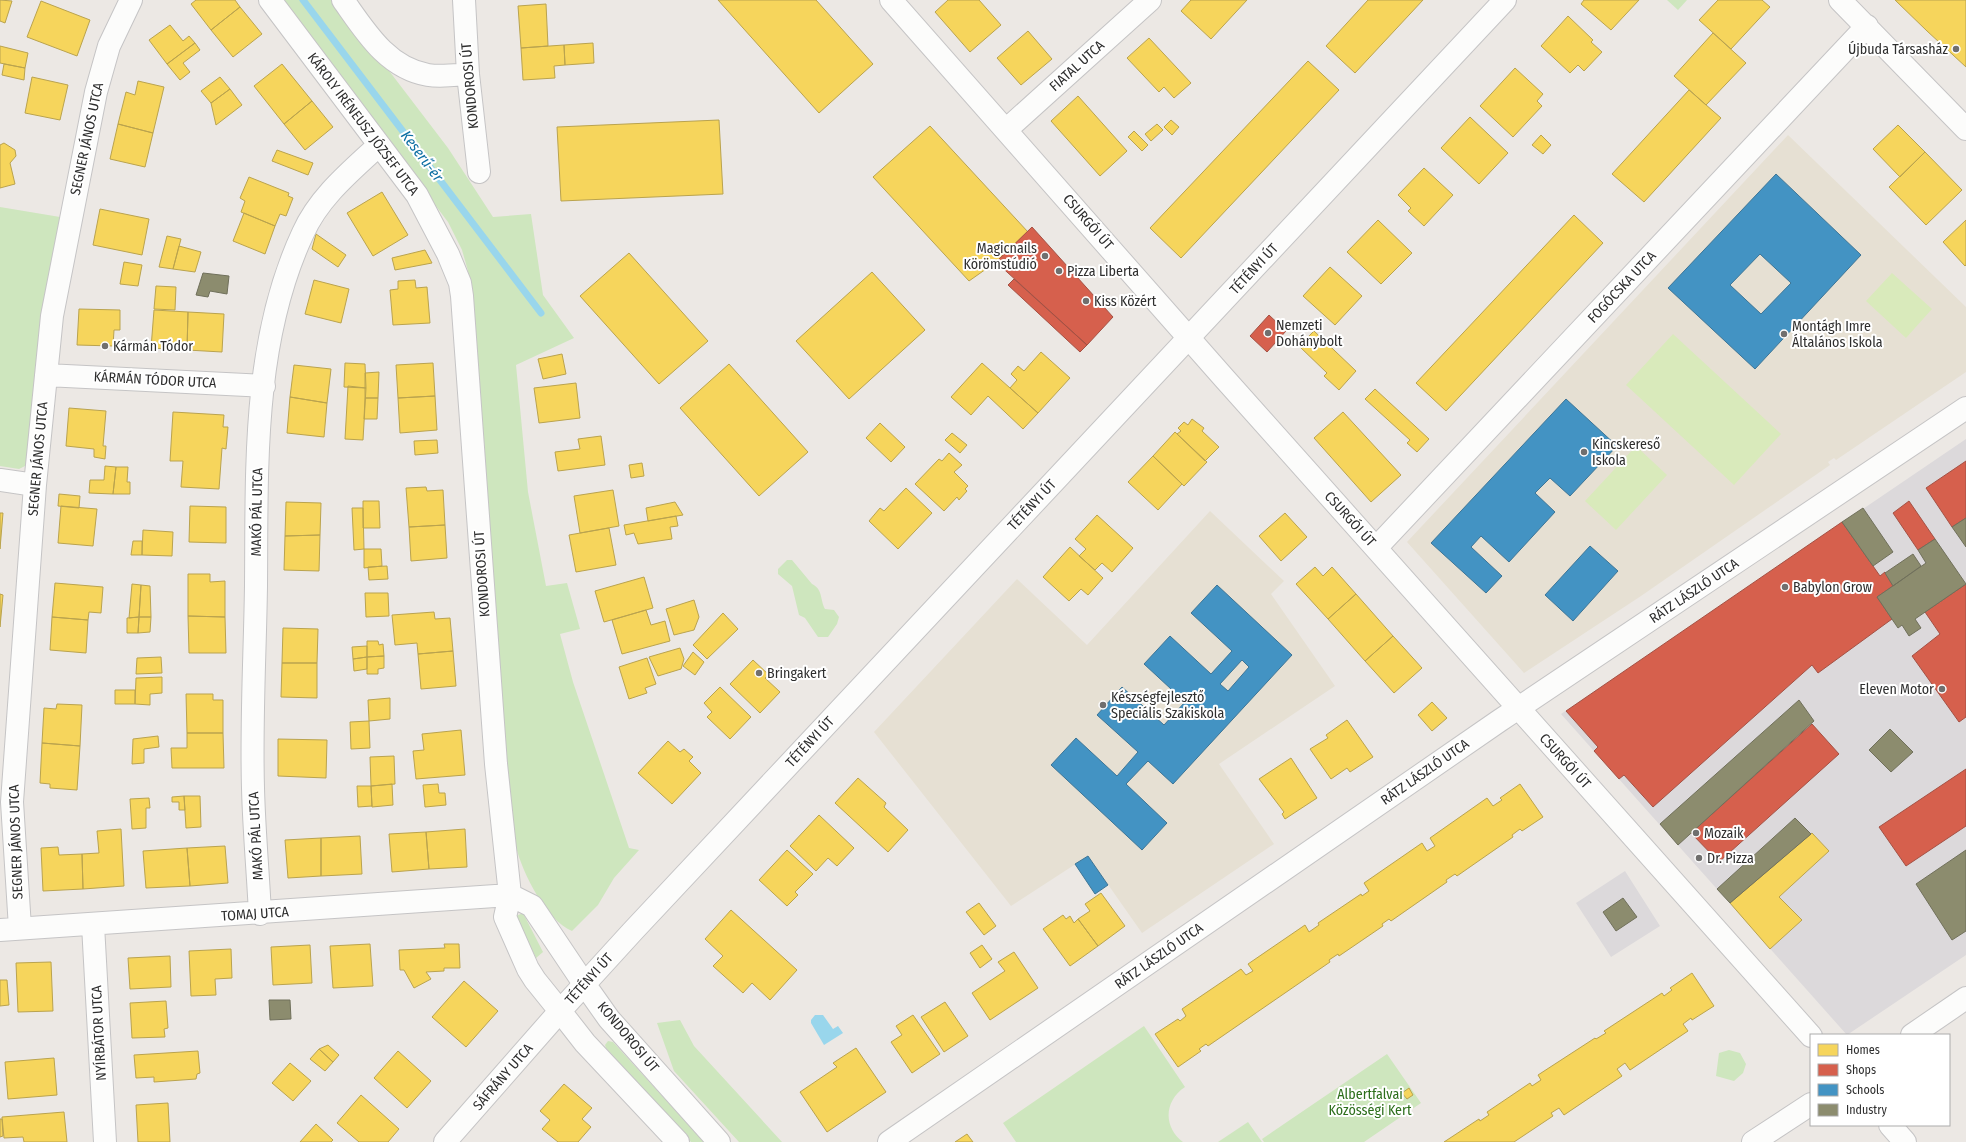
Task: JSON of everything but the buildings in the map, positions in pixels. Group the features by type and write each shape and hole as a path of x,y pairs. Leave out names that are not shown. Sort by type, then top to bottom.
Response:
{"street":[{"name":"SEGNER JÁNOS UTCA","path":"10,929 12,802 35,485 52,316 96,92 109,46 131,0"},
{"name":"KÁROLY IRÉNEUSZ JÓZSEF UTCA","path":"270,0 417,195 448,254"},
{"path":"343,0 374,41 393,60 414,71 429,75 468,74"},
{"name":"KONDOROSI ÚT","path":"464,0 468,74 479,172"},
{"name":"CSURGÓI ÚT","path":"892,0 1376,548 1810,1035"},
{"name":"TÉTÉNYI ÚT","path":"560,1011 1505,0"},
{"path":"1840,0 1966,129"},
{"name":"FIATAL UTCA","path":"1006,130 1148,1"},
{"name":"FOGÓCSKA UTCA","path":"1376,548 1867,26"},
{"name":"MAKÓ PÁL UTCA","path":"260,914 253,788 257,453 272,323 287,271 304,231 320,205 340,181 379,145"},
{"name":"KONDOROSI ÚT","path":"448,254 460,283 462,296 496,764 510,895 505,917 531,975 585,1043 678,1142"},
{"name":"KÁRMÁN TÓDOR UTCA","path":"46,374 264,386"},
{"name":"RÁTZ LÁSZLÓ UTCA","path":"889,1142 1518,708 1966,408"},
{"path":"0,480 35,485"},
{"name":"KONDOROSI ÚT","path":"510,895 532,906 609,1019 719,1142"},
{"name":"TOMAJ UTCA","path":"10,929 260,914 510,895"},
{"name":"NYÍRBÁTOR UTCA","path":"93,925 105,1142"},
{"path":"1913,1034 1966,998"},
{"name":"SÁFRÁNY UTCA","path":"445,1142 560,1011"},
{"path":"1753,1142 1810,1105"},
{"path":"1891,1126 1905,1142"}],"shaded area":[{"name":"Montágh Imre Általános Iskola","path":"1788,135 1966,307 1966,372 1836,460 1834,458 1828,462 1830,465 1641,596 1524,673 1407,542"},
{"path":"1966,439 1966,955 1848,1034 1846,1034 1561,714"},
{"name":"Készségfejlesztő Speciális Szakiskola","path":"1210,511 1284,581 1271,594 1335,686 1219,764 1274,844 1142,933 1088,856 1011,906 874,732 1017,579 1087,645"},
{"path":"1625,871 1660,926 1611,957 1576,903"}],"green space":[{"path":"280,0 335,0 448,148 493,217 531,214 543,295 574,338 516,365 528,492 546,586 567,583 580,629 560,634 573,682 629,848 639,850 614,878 598,905 572,931 553,917 537,895 519,858 513,834 510,811 484,441 468,271 462,250 448,222"},
{"path":"1667,0 1687,0 1678,10"},
{"path":"0,207 60,217 41,314 27,465 19,469 0,466"},
{"path":"1892,273 1932,309 1906,338 1866,301"},
{"path":"1673,334 1781,434 1734,485 1626,385"},
{"path":"1636,446 1667,475 1616,530 1585,501"},
{"path":"787,560 792,560 812,584 816,586 820,592 825,609 834,610 839,617 837,624 828,637 818,637 805,618 799,615 792,586 778,574 778,569"},
{"path":"523,913 543,952 536,958 516,916"},
{"path":"680,1020 694,1046 782,1142 739,1142 674,1071 657,1023"},
{"path":"1144,1026 1185,1087 1173,1099 1169,1114 1169,1122 1172,1129 1176,1136 1183,1142 1016,1142 1003,1123"},
{"path":"608,1041 613,1042 704,1142 691,1142 606,1048 605,1045"},
{"path":"1729,1050 1740,1053 1746,1064 1743,1073 1734,1081 1716,1076 1719,1053"},
{"name":"Albertfalvai Közösségi Kert","path":"1387,1054 1421,1103 1364,1142 1264,1142 1262,1139"},
{"path":"1248,1122 1262,1142 1218,1142"}],"water":[{"path":"815,1015 823,1015 833,1029 838,1026 843,1033 824,1045 811,1023 811,1020"}],"waterway":[{"name":"Keserű-ér","path":"303,0 541,313"}],"place":[{"name":"Újbuda Társasház","path":"1956,49"},
{"name":"Magicnails Körömstúdió","path":"1045,256"},
{"name":"Pizza Liberta","path":"1059,271"},
{"name":"Kiss Közért","path":"1086,301"},
{"name":"Nemzeti Dohánybolt","path":"1268,333"},
{"name":"Montágh Imre Általános Iskola","path":"1784,334"},
{"name":"Kármán Tódor","path":"105,346"},
{"name":"Kincskereső Iskola","path":"1584,452"},
{"name":"Babylon Grow","path":"1785,587"},
{"name":"Bringakert","path":"759,673"},
{"name":"Eleven Motor","path":"1942,689"},
{"name":"Készségfejlesztő Speciális Szakiskola","path":"1103,705"},
{"name":"Mozaik","path":"1696,833"},
{"name":"Dr. Pizza","path":"1699,858"}]}
